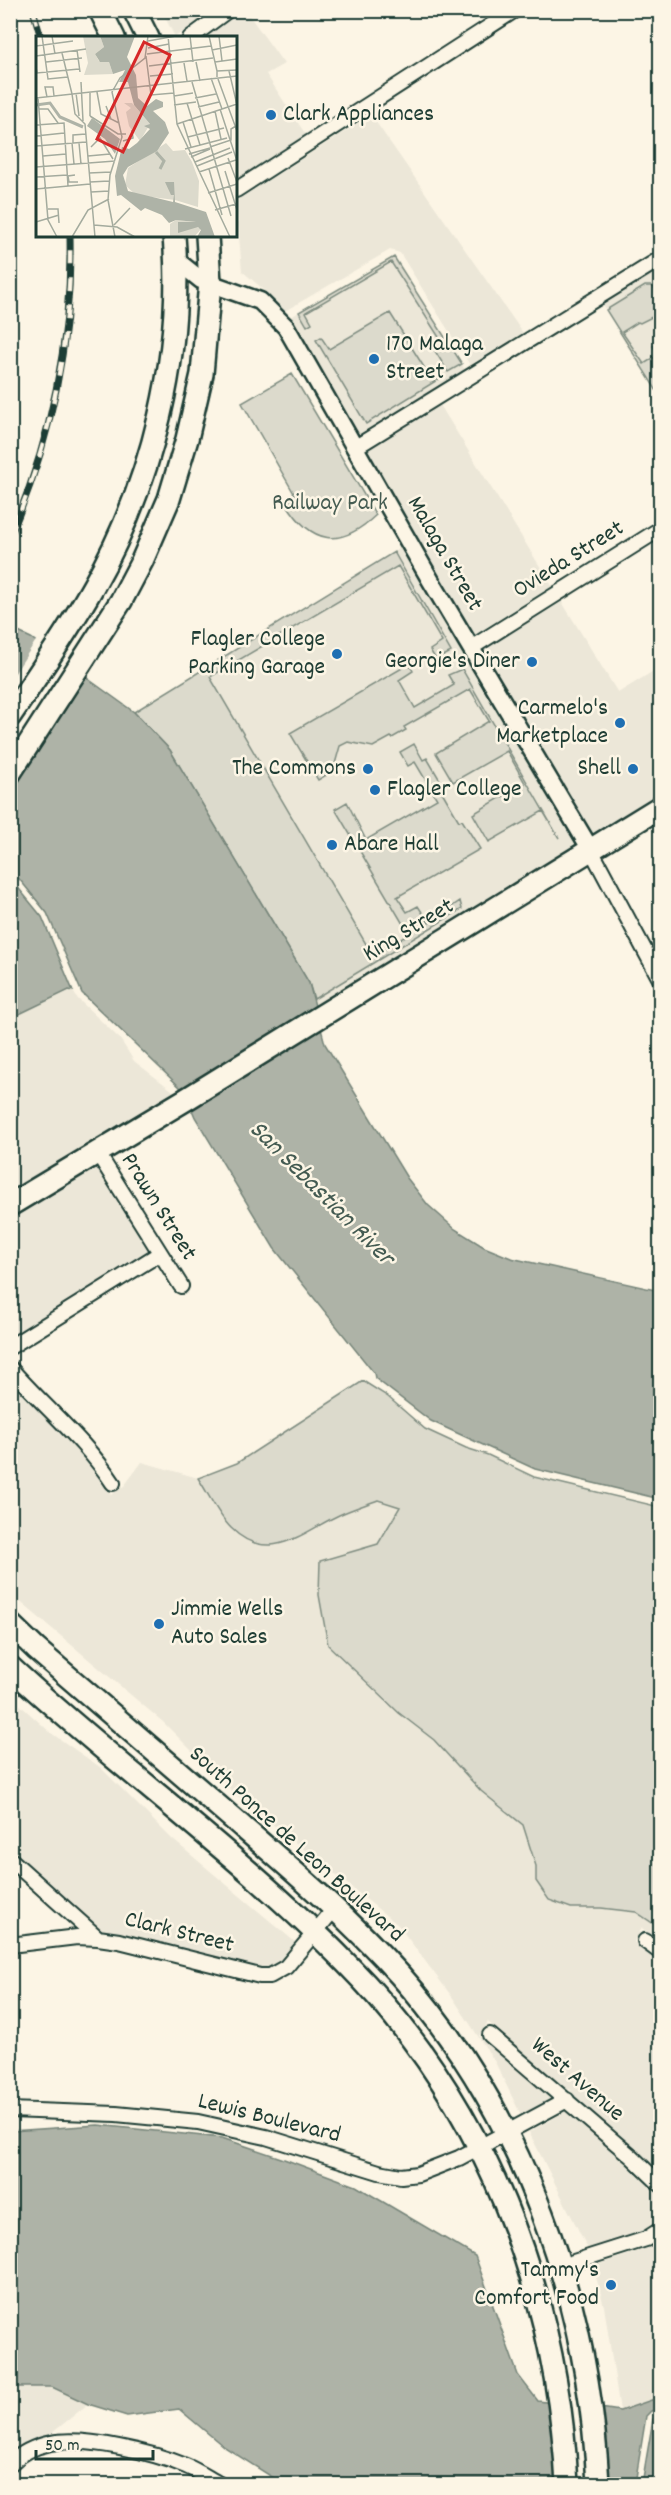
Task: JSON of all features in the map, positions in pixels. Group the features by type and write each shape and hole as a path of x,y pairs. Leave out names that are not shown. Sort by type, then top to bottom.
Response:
{"main road":[{"path":"100,10 113,36"},
{"path":"134,10 147,36"},
{"path":"10,716 94,585 144,474 165,393 176,284 174,237"},
{"path":"10,773 121,601 142,561 169,499 187,439 202,374 210,282 207,237"},
{"path":"112,549 142,561"},
{"name":"King Street","path":"10,1205 185,1100 660,807"},
{"name":"South Ponce de Leon Boulevard","path":"10,1624 334,1908 401,1977 428,2010 476,2081 506,2134 546,2223 575,2314 586,2370 598,2484"},
{"path":"10,1667 314,1931 378,1996 435,2068 480,2148 515,2228 544,2321 561,2407 567,2484"}],"street":[{"path":"193,36 228,10"},
{"path":"237,189 515,10"},
{"path":"356,447 660,259"},
{"name":"Malaga Street","path":"176,260 190,273 260,300 282,322 591,850"},
{"name":"Ovieda Street","path":"471,648 660,529"},
{"path":"591,850 660,979"},
{"name":"Prawn Street","path":"97,1152 181,1286"},
{"path":"10,1347 159,1254"},
{"path":"10,1368 87,1448 113,1483"},
{"name":"Clark Street","path":"10,1860 98,1938 119,1941 260,1976 270,1976 286,1967 334,1908"},
{"path":"10,1945 77,1937 98,1938"},
{"path":"645,1941 660,1953"},
{"name":"West Avenue","path":"490,2034 660,2184"},
{"name":"Lewis Boulevard","path":"10,2110 116,2114 198,2122 266,2137 379,2172 401,2176 418,2174 436,2168 480,2148 567,2100"},
{"path":"561,2266 646,2239 660,2230"},
{"path":"10,2464 32,2449 52,2442 101,2445 139,2451 176,2462 219,2484"}],"shaded area":[{"path":"162,11 207,11 209,13 176,36"},
{"path":"246,11 284,64 266,74 306,135 237,178 237,36 206,36"},
{"path":"371,115 523,333 470,365 400,253 390,250 283,312 263,289 242,271 237,200"},
{"path":"394,257 469,376 356,447 282,322"},
{"path":"660,259 660,396 599,298"},
{"path":"440,405 552,586 473,636 367,450"},
{"name":"Flagler College","path":"409,543 591,850 319,1016 309,983 170,750 134,712"},
{"path":"562,602 618,693 660,667 660,797 593,839 482,651"},
{"path":"69,990 73,991 77,998 120,1039 134,1061 177,1094 11,1194 11,1018"},
{"path":"95,1164 148,1251 11,1336 11,1215"},
{"path":"10,1380 82,1454 111,1495 124,1486 142,1462 198,1478 231,1528 338,1515 378,1499 400,1507 378,1544 320,1561 319,1595 399,1713 434,1740 481,1791 523,1825 536,1866 536,1881 549,1900 571,1908 601,1908 636,1912 660,1928 660,1942 642,1928 634,1942 660,1963 660,2173 573,2095 570,2089 567,2090 488,2022 479,2036 552,2098 521,2115 495,2062 453,1998 398,1925 234,1793 163,1722 11,1594"},
{"path":"10,1696 51,1733 100,1767 172,1839 295,1942 280,1960 268,1968 260,1967 100,1929 11,1849"},
{"path":"567,2111 660,2195 660,2219 642,2231 588,2249 529,2132"},
{"path":"660,2240 660,2397 620,2411 604,2306 593,2266 649,2248"},
{"path":"11,2387 52,2387 88,2404 52,2433 27,2441 11,2452"}],"green space":[{"path":"394,257 462,364 448,372 435,351 444,345 391,262 306,312 312,323 307,326 299,312"},
{"path":"645,286 652,286 660,294 660,313 622,332 644,364 658,355 653,346 660,341 660,396 606,310"},
{"path":"390,313 427,372 433,369 439,379 366,424 316,340 321,337 329,349"},
{"name":"Railway Park","path":"292,374 376,515 363,526 339,537 327,538 316,534 296,517 286,503 296,497 242,403"},
{"path":"394,552 451,652 436,660 430,650 442,642 398,566 210,677 373,956 409,934 335,809 347,802 366,840 437,799 415,762 408,766 400,752 414,744 423,760 427,758 444,787 441,790 459,821 462,820 480,849 397,897 407,912 418,906 429,923 448,912 447,910 460,901 462,909 314,999 309,983 170,750 134,712"},
{"path":"409,664 413,671 399,680 415,708 454,685 448,675 462,669 559,838 543,811 489,842 473,814 525,783 507,751 453,782 436,753 489,721 470,689 404,727 406,730 373,747 348,742 340,746 333,771 318,780 290,733"},
{"path":"363,1381 387,1396 425,1429 534,1477 660,1507 660,1928 636,1912 601,1908 571,1908 549,1900 536,1881 536,1866 523,1825 481,1791 434,1740 399,1713 328,1645 319,1595 320,1561 378,1544 400,1507 378,1500 339,1515 286,1542 273,1545 259,1544 245,1539 226,1523 198,1478 237,1463"}],"water":[{"name":"San Sebastian River","path":"10,628 31,638 134,712 170,750 309,983 325,1044 407,1178 428,1205 455,1229 484,1247 511,1258 660,1291 660,1499 535,1469 431,1421 375,1378 374,1373 274,1248 195,1117 184,1091 82,993 47,913 11,869"},
{"path":"11,879 42,917 73,991 69,990 11,1018"},
{"path":"98,2125 222,2138 284,2159 356,2186 475,2256 518,2375 538,2401 553,2403 559,2484 283,2484 223,2446 179,2409 127,2416 88,2404 52,2387 11,2387 11,2131"},
{"path":"660,2397 660,2409 651,2411 646,2416 635,2484 606,2484 600,2408 620,2411"},
{"path":"660,2417 660,2484 642,2484 653,2419"}],"pier":[{"path":"37,639 87,675 11,791 11,679"}],"railway":[{"path":"33,10 40,36"},
{"path":"10,536 37,464 56,389 67,313 70,237"}],"place":[{"name":"Clark Appliances","path":"271,115"},
{"name":"170 Malaga Street","path":"374,359"},
{"name":"Flagler College Parking Garage","path":"337,654"},
{"name":"Georgie's Diner","path":"532,662"},
{"name":"Carmelo's Marketplace","path":"620,723"},
{"name":"The Commons","path":"368,769"},
{"name":"Shell","path":"633,769"},
{"name":"Flagler College","path":"375,790"},
{"name":"Abare Hall","path":"332,845"},
{"name":"Jimmie Wells Auto Sales","path":"159,1624"},
{"name":"Tammy's Comfort Food","path":"611,2285"}]}
